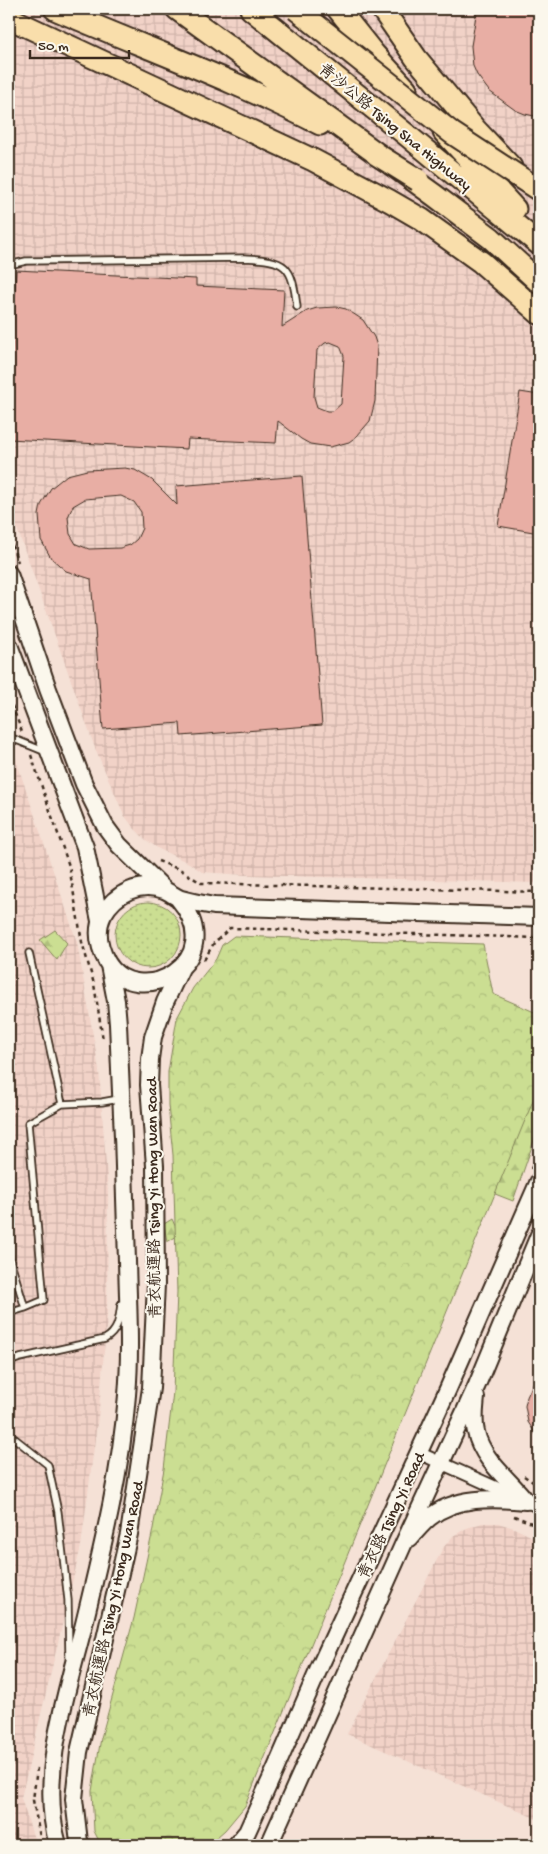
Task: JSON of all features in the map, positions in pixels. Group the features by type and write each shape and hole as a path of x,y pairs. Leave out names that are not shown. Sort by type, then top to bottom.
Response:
{"highway":[{"path":"54,9 196,67 291,109 376,154 434,191 539,251"},
{"path":"177,9 434,195 491,238 539,282"},
{"name":"青沙公路 Tsing Sha Highway","path":"251,9 402,130 539,244"},
{"name":"青沙公路 Tsing Sha Highway","path":"296,9 452,133 539,190"},
{"path":"338,9 374,54 476,168 539,233"},
{"path":"382,9 416,58 440,88 539,200"},
{"path":"396,9 412,41 443,86 465,112 539,183"},
{"path":"9,18 313,160 390,201 421,219 481,262 539,313"}],"street":[{"path":"9,645 48,753 85,847 100,921 98,936 101,952 109,965 121,976 136,982 153,983 168,978 182,968 191,956 195,940 195,925 188,910 120,845 105,826 84,784 48,689 14,570"},
{"path":"100,921 108,907 119,896 133,888 149,887 214,906 539,917"},
{"path":"195,925 214,906"},
{"name":"青衣航運路 Tsing Yi Hong Wan Road","path":"58,1845 53,1819 51,1775 65,1701 105,1536 120,1455 130,1349 122,1098 116,1001 109,965"},
{"name":"青衣航運路 Tsing Yi Hong Wan Road","path":"82,1845 74,1799 79,1752 129,1534 151,1388 156,1266 155,1166 148,1085 150,1059 153,1037 162,1011 182,968"},
{"name":"青衣路 Tsing Yi Road","path":"236,1845 251,1823 419,1453 539,1181"},
{"name":"青衣路 Tsing Yi Road","path":"269,1845 403,1545 477,1385 539,1235"},
{"path":"477,1385 474,1420 479,1443 489,1460 532,1504"},
{"path":"419,1453 532,1504"},
{"path":"403,1545 430,1518 456,1504 497,1499 532,1504"}],"lane":[{"path":"9,265 26,261 267,259 282,265 291,274 296,307"},
{"path":"9,737 48,753"},
{"path":"29,953 62,1104"},
{"path":"9,1313 44,1300 28,1123 62,1104 102,1102 122,1098"},
{"path":"9,1256 25,1308"},
{"path":"9,1362 80,1346 105,1339 112,1335 119,1322 121,1305 128,1283"},
{"path":"9,1434 48,1465 58,1512 69,1623 65,1701"}],"path":[{"path":"9,537 14,570"},
{"path":"9,698 69,866 82,942 94,984 103,1044"},
{"path":"154,858 161,864 181,870 201,883 539,892"},
{"path":"230,928 539,938"}],"shaded area":[{"path":"9,9 539,9 539,883 245,875 202,872 146,840 124,815 95,748 9,506"},
{"path":"9,739 77,942 99,1070 108,1192 107,1317 99,1409 81,1546 21,1798 36,1845 9,1845"},
{"path":"482,1523 498,1523 514,1528 539,1540 539,1820 347,1734 443,1548 453,1536 467,1528"}],"green space":[{"path":"148,902 161,905 171,912 178,922 181,935 178,948 171,958 161,965 148,968 135,965 125,958 118,948 115,935 118,922 125,912 135,905"},
{"path":"55,930 67,943 57,960 40,940"},
{"path":"234,936 483,944 493,994 539,1014 539,1086 245,1806 225,1830 208,1845 101,1845 94,1831 92,1791 101,1738 134,1618 152,1534 164,1469 173,1392 177,1292 173,1155 168,1105 168,1072 177,1018 193,988 216,959 222,945"},
{"path":"539,1072 539,1126 513,1201 490,1192"},
{"path":"172,1219 179,1235 167,1242 164,1224"}],"building":[{"path":"477,9 539,9 539,117 515,110 489,91 477,75 473,66 471,46"},
{"path":"16,270 196,279 196,286 284,290 282,327 307,311 317,308 337,307 346,309 363,320 374,337 377,346 375,401 370,421 349,442 330,447 310,444 278,421 276,443 188,439 187,449 9,439","holes":["330,342 340,346 344,356 341,404 333,411 327,411 317,407 314,397 317,350 325,343"]},
{"path":"520,392 539,395 539,533 498,526"},
{"path":"125,468 135,470 152,480 177,505 176,486 302,476 322,725 181,736 180,723 103,729 91,579 66,571 51,558 41,540 39,515 41,505 51,488 67,475 87,470","holes":["121,496 134,502 141,512 142,528 137,539 130,545 120,548 89,549 76,544 70,534 68,517 73,506 85,499"]},
{"path":"539,1370 539,1439 528,1422 525,1406"}]}
